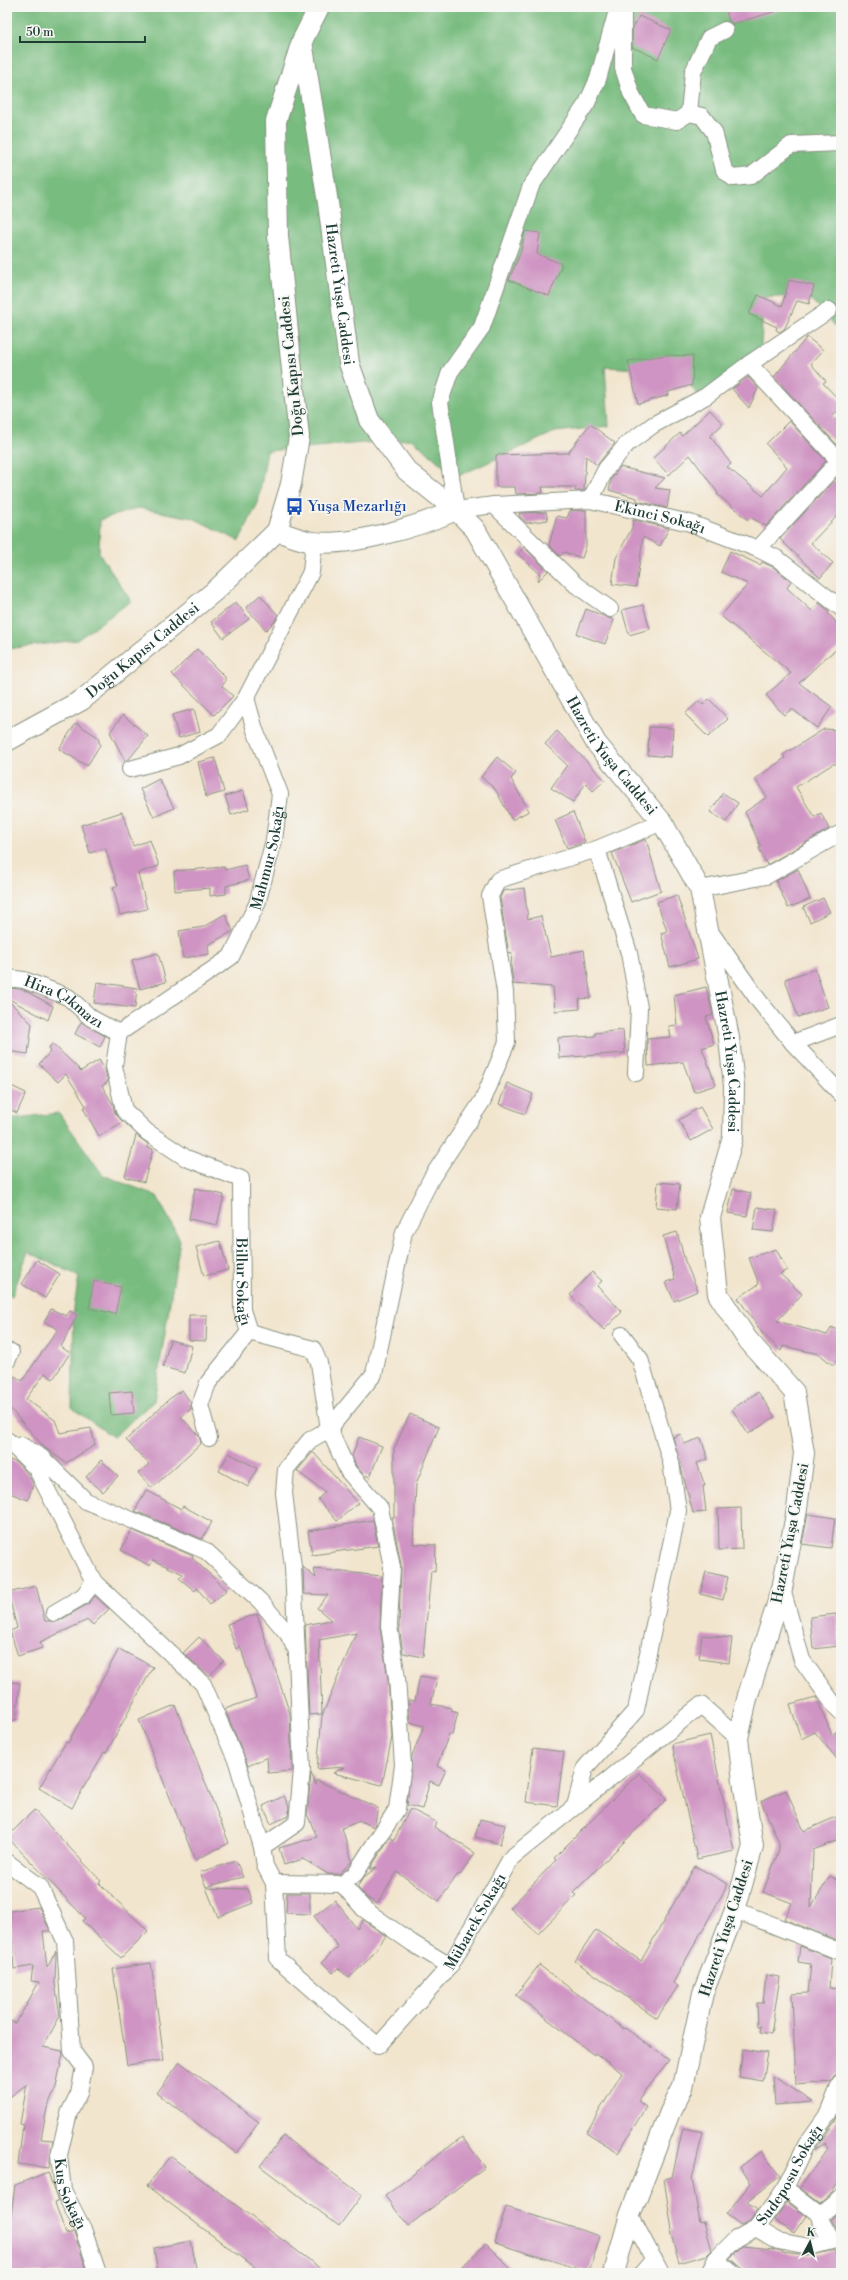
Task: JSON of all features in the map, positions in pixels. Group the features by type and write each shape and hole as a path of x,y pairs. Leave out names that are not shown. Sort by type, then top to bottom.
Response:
{"street":[{"name":"Doğu Kapısı Caddesi","path":"7,740 82,700 216,590 277,531 291,484 299,437 278,236 276,121 302,41 319,7"},
{"path":"277,531 314,542 362,539 437,518 456,510 440,402 450,372 482,327 531,186 587,103 602,65 618,7"},
{"path":"623,7 624,68 631,93 643,115 677,121 689,113 702,116 714,132 724,170 734,178 751,176 791,145 841,143"},
{"path":"689,113 693,72 709,38 725,30"},
{"name":"Hazreti Yuşa Caddesi","path":"302,41 328,203 349,363 369,420 407,471 456,510 475,529 596,743 662,822 700,889 729,1038 734,1086 732,1137 710,1217 718,1294 747,1339 794,1392 804,1453 797,1509 782,1589 748,1695 738,1738 742,1781 753,1846 734,1910 703,1993 683,2087 670,2112 630,2215 614,2273"},
{"path":"590,500 606,469 627,444 653,425 706,396 748,364 829,310"},
{"path":"748,364 840,462 758,549"},
{"name":"Ekinci Sokağı","path":"456,510 494,505 590,500 690,523 758,549 778,559 841,608"},
{"path":"494,505 576,584 610,609"},
{"path":"130,769 179,756 219,735 246,698 311,572 314,542"},
{"name":"Mahmur Sokağı","path":"119,1033 231,957 257,904 274,840 280,794 255,730 246,698"},
{"path":"262,1847 297,1823 302,1770 293,1567 284,1493 286,1469 310,1440 329,1429 374,1374 404,1232 432,1177 483,1100 507,1042 505,992 490,896 498,880 597,849 662,822"},
{"path":"700,889 766,876 841,833"},
{"path":"597,849 629,953 639,1008 636,1073"},
{"path":"709,929 759,1001 793,1043 841,1094"},
{"name":"Hira Çıkmazı","path":"7,978 24,980 68,997 91,1018 119,1033"},
{"path":"793,1043 841,1024"},
{"name":"Billur Sokağı","path":"119,1033 114,1066 124,1110 147,1132 186,1158 241,1179 242,1310 249,1332 313,1349 320,1363 329,1429 348,1471 380,1508 392,1567 389,1626 396,1678 403,1765 396,1809 355,1874 342,1884"},
{"path":"209,1438 200,1405 208,1383 249,1332"},
{"path":"575,1806 585,1768 636,1710 678,1511 671,1462 640,1359 622,1336"},
{"path":"7,1439 41,1457 86,1500 206,1551 261,1602 288,1634 296,1651"},
{"path":"7,1439 36,1468 94,1582 204,1684 237,1762 262,1847 265,1866 274,1883 342,1884 364,1909 412,1943 450,1966"},
{"path":"54,1613 83,1596 94,1582"},
{"path":"782,1589 802,1660 835,1706 841,1712"},
{"name":"Mübarek Sokağı","path":"274,1883 278,1959 378,2046 450,1966 511,1858 701,1705 738,1738"},
{"name":"Kuş Sokağı","path":"7,1862 40,1887 65,1941 72,2051 84,2067 79,2093 69,2113 59,2155 63,2190 83,2229 98,2273"},
{"path":"734,1910 841,1952"},
{"name":"Sudeposu Sokağı","path":"709,2273 716,2259 736,2239 756,2228 785,2188 806,2145 828,2114 841,2082"},
{"path":"756,2228 778,2241 809,2248 832,2241 822,2223 820,2215 785,2188"},
{"path":"820,2215 841,2198"},
{"path":"630,2215 658,2266 642,2273"},
{"path":"716,2259 734,2273"}],"green space":[{"path":"7,7 841,7 841,332 807,295 763,298 761,349 701,398 677,371 605,367 609,426 555,432 456,477 412,439 267,451 258,503 239,541 193,518 138,508 100,520 99,553 131,601 77,640 7,649"},
{"path":"59,1113 103,1175 157,1196 180,1240 154,1401 113,1437 72,1408 74,1307 79,1276 28,1252 12,1296 7,1295 7,1119"}],"building":[{"path":"725,7 776,7 777,11 732,24 729,21"},
{"path":"639,16 671,30 658,59 632,47 632,30"},
{"path":"525,231 540,233 537,254 562,264 549,296 509,280 521,251"},
{"path":"789,280 814,286 809,304 797,301 785,328 780,332 776,330 777,327 749,314 758,295 782,306"},
{"path":"807,337 823,350 811,364 826,381 823,383 841,402 841,409 832,416 841,424 841,449 774,377"},
{"path":"666,355 693,356 692,385 668,392 669,395 638,404 628,361"},
{"path":"748,377 758,388 749,408 732,389"},
{"path":"710,410 723,424 710,436 731,464 727,467 763,496 787,467 766,444 789,421 826,461 766,526 750,517 748,520 717,494 718,493 690,455 669,475 653,458 680,433 682,436"},
{"path":"590,424 615,443 597,465 586,456 584,491 575,491 576,487 542,487 543,493 516,494 515,487 496,487 496,455 568,453"},
{"path":"620,467 665,478 655,488 670,490 667,508 637,501 637,498 609,490 612,478"},
{"path":"841,473 841,512 811,543 833,563 820,578 780,539"},
{"path":"586,510 586,546 582,558 564,552 560,556 549,545 557,516 567,518 570,511"},
{"path":"546,512 548,520 527,523 520,517 519,513"},
{"path":"633,520 669,528 660,546 643,537 636,587 612,584 616,558 632,528"},
{"path":"524,547 548,571 538,581 540,574 518,554"},
{"path":"730,551 760,565 762,562 773,567 791,581 787,588 812,611 819,603 829,611 828,613 841,628 841,646 824,659 799,683 832,707 817,728 792,709 784,715 766,695 791,673 721,616 748,584 721,572"},
{"path":"260,595 278,615 275,621 266,630 246,608"},
{"path":"236,602 249,619 223,638 211,622"},
{"path":"643,605 650,629 629,635 622,610"},
{"path":"586,609 614,620 605,644 577,634"},
{"path":"197,649 225,677 225,682 222,686 233,696 214,715 172,674"},
{"path":"709,699 728,719 708,737 685,714 699,701 703,705"},
{"path":"194,709 200,732 179,738 172,715"},
{"path":"123,715 148,736 129,759 125,761 110,732"},
{"path":"76,723 98,737 100,745 87,766 59,749"},
{"path":"649,727 673,728 671,757 648,755"},
{"path":"824,729 841,730 841,764 833,764 796,787 814,817 821,813 829,829 767,865 759,848 761,847 745,812 767,797 755,779 785,758 783,755"},
{"path":"557,731 605,780 593,791 586,783 573,802 551,788 567,765 545,744"},
{"path":"497,757 516,773 511,779 529,811 512,820 495,789 481,777"},
{"path":"215,758 224,792 206,797 198,762"},
{"path":"159,779 174,808 154,817 140,789"},
{"path":"243,791 249,809 231,815 225,796"},
{"path":"723,793 738,803 726,822 710,812"},
{"path":"122,812 133,846 150,840 159,866 138,873 147,909 120,915 113,887 118,886 105,848 90,853 81,825"},
{"path":"573,812 585,842 567,848 555,820"},
{"path":"646,839 661,891 631,902 612,853"},
{"path":"245,865 249,880 226,886 226,894 210,896 210,888 175,891 174,871 224,867 225,870"},
{"path":"798,869 810,899 788,908 776,881"},
{"path":"524,888 528,919 541,916 551,957 584,950 591,998 579,999 580,1009 555,1011 553,987 513,984 511,966 512,953 509,954 500,898 503,891"},
{"path":"677,895 698,959 670,967 661,933 667,931 657,902"},
{"path":"823,898 830,912 810,922 803,907"},
{"path":"225,914 233,931 208,945 209,954 183,958 179,931 203,927"},
{"path":"158,953 166,982 140,989 132,960"},
{"path":"815,969 828,1007 798,1017 785,979"},
{"path":"97,982 137,988 135,1008 94,1003"},
{"path":"706,987 713,1015 706,1017 714,1044 702,1048 716,1085 694,1092 683,1062 648,1066 647,1039 671,1037 669,1026 677,1025 674,995"},
{"path":"7,988 22,989 53,1006 48,1020 7,998"},
{"path":"7,999 32,1024 28,1054 7,1051"},
{"path":"81,1022 105,1036 100,1047 75,1034"},
{"path":"623,1030 625,1053 559,1058 558,1038 595,1036 595,1033"},
{"path":"53,1044 81,1071 99,1060 105,1070 108,1082 102,1086 113,1104 115,1113 123,1122 99,1136 83,1108 86,1106 66,1074 58,1082 39,1064 51,1051 49,1047"},
{"path":"507,1083 533,1094 525,1114 499,1104"},
{"path":"7,1084 26,1093 17,1113 7,1108"},
{"path":"700,1107 713,1129 691,1141 679,1120"},
{"path":"136,1135 148,1144 147,1147 153,1149 144,1182 125,1177"},
{"path":"658,1182 680,1184 677,1209 656,1207"},
{"path":"195,1188 224,1195 217,1225 189,1219"},
{"path":"733,1189 751,1193 747,1216 728,1213"},
{"path":"757,1207 777,1210 773,1232 753,1230"},
{"path":"677,1232 685,1261 698,1291 674,1301 666,1282 675,1279 663,1236"},
{"path":"220,1241 228,1270 204,1276 196,1247"},
{"path":"776,1249 787,1270 780,1274 802,1294 777,1321 827,1335 832,1327 841,1333 841,1353 833,1365 819,1354 783,1346 781,1351 763,1334 738,1298 759,1284 749,1258"},
{"path":"37,1260 60,1274 45,1298 22,1284"},
{"path":"592,1272 602,1281 597,1286 622,1312 604,1330 570,1295"},
{"path":"94,1281 121,1287 115,1314 89,1308"},
{"path":"51,1309 66,1316 70,1311 77,1315 61,1347 70,1353 53,1379 45,1373 26,1399 55,1420 60,1433 91,1428 95,1445 66,1463 44,1447 7,1405 7,1386 15,1376 22,1381 58,1329 44,1322"},
{"path":"189,1315 207,1315 206,1341 189,1340"},
{"path":"170,1340 192,1346 185,1373 163,1367"},
{"path":"182,1390 191,1403 191,1409 181,1417 199,1436 201,1443 152,1488 138,1473 149,1464 126,1440 168,1400"},
{"path":"132,1391 134,1413 111,1415 109,1393"},
{"path":"758,1392 775,1417 748,1434 732,1409"},
{"path":"410,1414 439,1427 416,1484 413,1544 436,1545 435,1572 431,1571 423,1657 403,1653 399,1626 401,1565 392,1517 394,1517 394,1449"},
{"path":"681,1434 684,1444 701,1438 708,1459 697,1463 705,1486 703,1486 706,1512 693,1513 673,1437"},
{"path":"359,1437 382,1446 370,1477 364,1475 356,1466 352,1456"},
{"path":"313,1452 358,1503 337,1521 318,1499 325,1492 297,1471"},
{"path":"229,1453 257,1468 248,1487 219,1471"},
{"path":"7,1459 16,1462 28,1474 33,1484 28,1500 7,1492"},
{"path":"101,1460 118,1476 103,1492 86,1477"},
{"path":"146,1490 181,1509 183,1506 212,1522 202,1539 135,1511"},
{"path":"741,1508 742,1549 719,1550 718,1509"},
{"path":"808,1514 835,1518 831,1548 802,1544"},
{"path":"373,1520 378,1546 312,1555 308,1531"},
{"path":"132,1530 193,1556 192,1558 227,1590 210,1604 197,1588 195,1591 179,1578 183,1574 153,1560 150,1566 121,1550"},
{"path":"303,1567 316,1578 314,1569 382,1576 380,1627 388,1679 392,1737 382,1785 333,1773 345,1767 317,1769 322,1716 356,1633 319,1640 322,1714 309,1715 305,1625 331,1620 317,1608 328,1595 304,1594"},
{"path":"706,1572 728,1577 723,1600 700,1594"},
{"path":"36,1586 45,1621 59,1621 88,1604 95,1596 109,1609 93,1625 88,1620 40,1642 42,1648 18,1656 10,1631 17,1628 8,1593"},
{"path":"257,1614 290,1714 292,1771 268,1773 267,1757 248,1766 225,1709 256,1698 240,1645 236,1649 227,1624"},
{"path":"836,1614 840,1646 813,1649 810,1617"},
{"path":"702,1635 732,1638 729,1663 699,1659"},
{"path":"199,1637 224,1661 209,1676 183,1653"},
{"path":"119,1649 153,1667 106,1753 104,1752 72,1808 39,1788 66,1742 68,1743"},
{"path":"420,1676 437,1679 431,1704 452,1708 451,1711 458,1713 452,1735 449,1734 437,1766 446,1770 439,1785 430,1781 422,1809 407,1805 412,1756 424,1726 410,1722 408,1700 415,1701"},
{"path":"7,1682 20,1683 16,1720 7,1720"},
{"path":"816,1697 832,1735 841,1728 841,1764 815,1732 801,1739 790,1704"},
{"path":"175,1705 229,1843 195,1860 139,1720"},
{"path":"710,1735 734,1851 697,1859 672,1744"},
{"path":"533,1748 564,1752 557,1806 526,1802"},
{"path":"311,1773 316,1785 316,1780 378,1808 374,1827 360,1821 342,1828 352,1861 339,1874 328,1874 303,1859 284,1865 279,1848 317,1837 307,1814"},
{"path":"639,1773 667,1799 573,1893 576,1895 538,1934 510,1908 556,1860 554,1858"},
{"path":"786,1790 804,1831 836,1817 841,1830 841,1839 813,1850 811,1907 830,1876 841,1882 841,1942 784,1919 792,1903 763,1892 779,1850 779,1843 761,1801"},
{"path":"284,1796 289,1807 288,1816 271,1824 263,1806"},
{"path":"410,1809 436,1822 434,1827 475,1853 439,1901 397,1872 377,1904 366,1897 357,1887 364,1877 377,1867 370,1869 390,1837 394,1840"},
{"path":"34,1810 101,1881 99,1883 148,1931 121,1958 82,1921 85,1918 7,1837"},
{"path":"480,1819 505,1825 500,1844 475,1837"},
{"path":"236,1861 243,1877 206,1887 200,1872"},
{"path":"695,1866 728,1884 673,1983 678,1986 657,2018 575,1961 596,1930 641,1961"},
{"path":"206,1888 248,1889 253,1903 218,1917"},
{"path":"287,1893 310,1893 310,1914 286,1913"},
{"path":"335,1900 357,1929 363,1920 386,1936 368,1960 349,1978 338,1968 333,1973 322,1962 338,1947 314,1916"},
{"path":"39,1907 50,1931 43,1931 47,1968 56,1951 55,1983 60,2016 43,2047 62,2051 63,2054 56,2087 47,2108 41,2139 53,2140 49,2168 18,2164 23,2125 20,2124 27,2084 7,2099 7,2020 16,2023 39,1982 31,1981 33,1966 14,1969 10,1911"},
{"path":"800,1946 831,1958 829,1988 841,1987 841,2073 835,2075 831,2082 796,2085 792,1994 808,1993 811,1964 798,1962"},
{"path":"151,1963 164,2060 127,2065 113,1969"},
{"path":"539,1965 624,2029 625,2028 669,2060 638,2101 646,2107 618,2153 586,2133 622,2073 595,2053 594,2055 516,1995"},
{"path":"766,1975 780,1977 771,2034 760,2032 761,2026 758,2026 757,2003 763,2003"},
{"path":"743,2049 768,2053 763,2081 739,2077"},
{"path":"180,2062 259,2122 236,2153 157,2093"},
{"path":"773,2076 813,2102 775,2105"},
{"path":"841,2107 841,2178 832,2193 820,2203 800,2188 828,2148 824,2145 826,2142 814,2151 836,2120"},
{"path":"683,2128 703,2132 692,2179 700,2223 704,2222 712,2250 707,2255 679,2263 670,2231 672,2230 664,2179 672,2177"},
{"path":"283,2136 362,2195 339,2226 260,2166"},
{"path":"462,2137 485,2167 408,2226 385,2196"},
{"path":"761,2151 780,2176 747,2202 757,2210 750,2221 741,2225 726,2214 751,2183 740,2167"},
{"path":"170,2156 326,2273 263,2273 201,2227 147,2186"},
{"path":"48,2172 58,2202 55,2203 66,2234 74,2232 88,2273 7,2273 7,2247 15,2185"},
{"path":"787,2202 806,2216 794,2233 774,2220"},
{"path":"506,2207 600,2236 589,2272 495,2243"},
{"path":"841,2210 841,2237 831,2219"},
{"path":"191,2241 197,2273 158,2273 154,2248"},
{"path":"486,2244 515,2273 455,2273"},
{"path":"742,2246 773,2249 782,2251 781,2253 808,2256 834,2250 840,2273 748,2273 730,2258"}],"place":[{"name":"Yuşa Mezarlığı","path":"295,506"}]}
